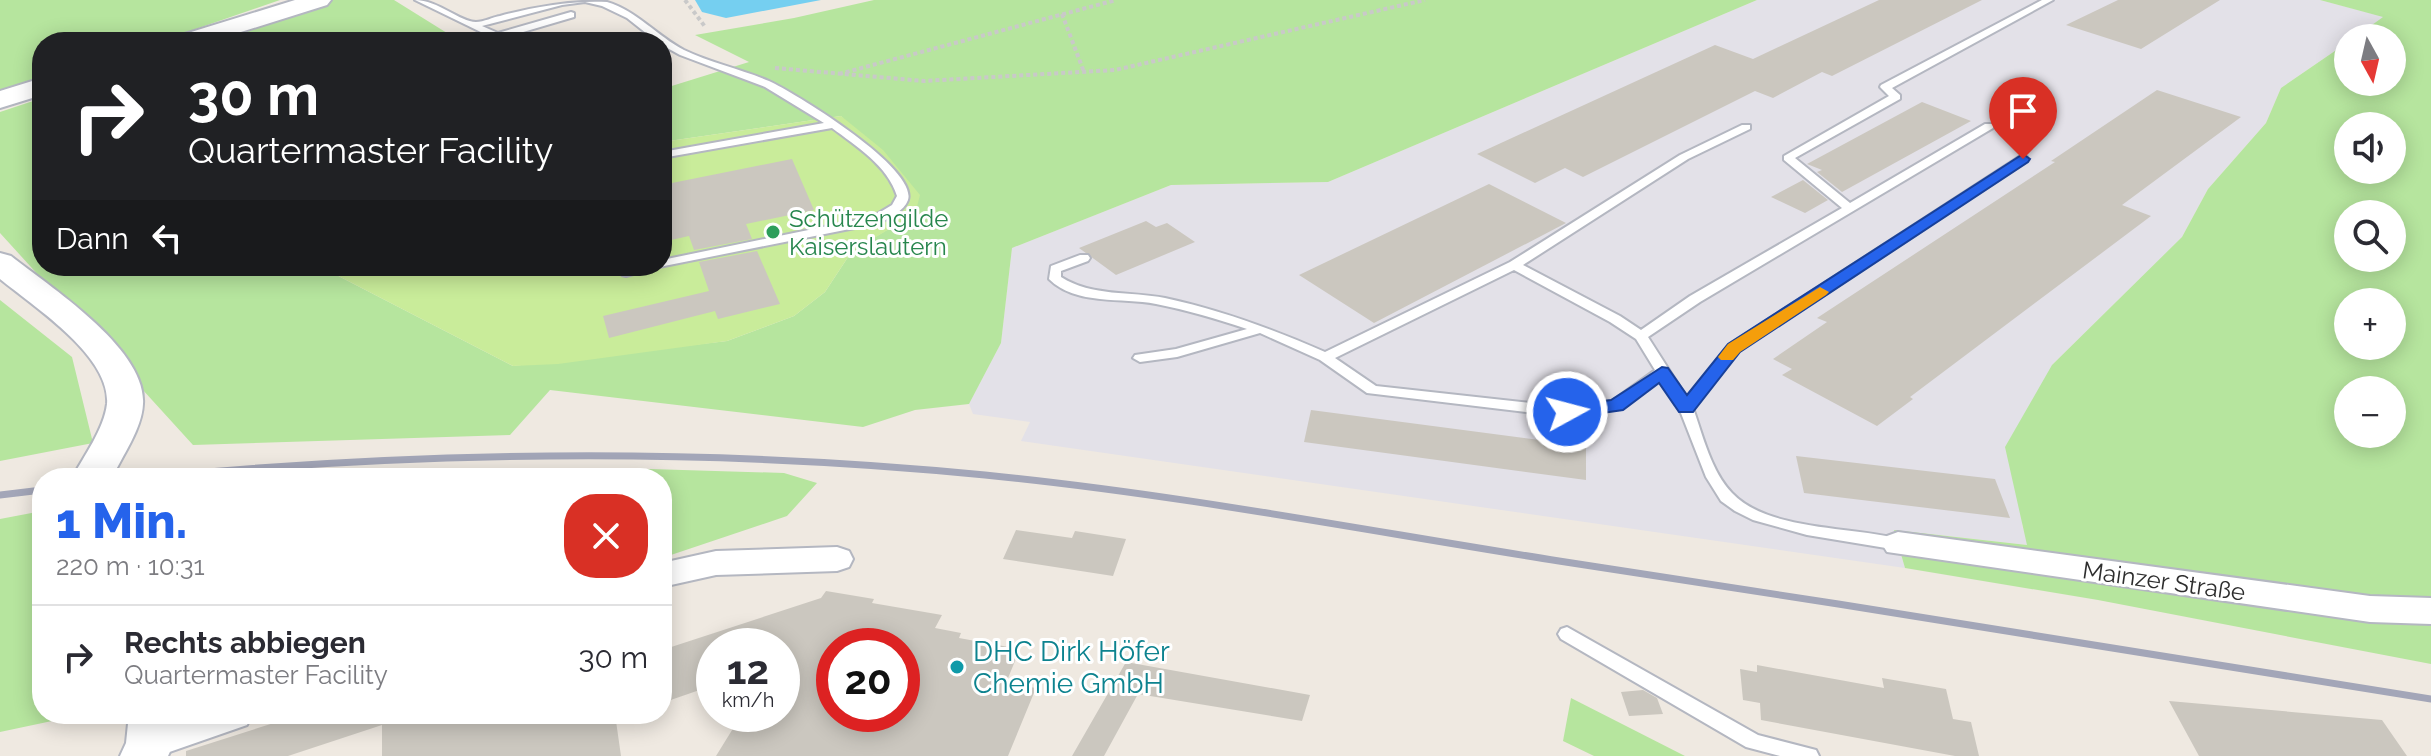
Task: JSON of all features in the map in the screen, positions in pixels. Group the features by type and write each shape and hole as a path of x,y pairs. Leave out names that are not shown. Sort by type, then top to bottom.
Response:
{"street":[{"path":"216,32 319,0"},
{"path":"0,100 32,89"},
{"path":"0,263 106,354 125,386 125,404 96,468"},
{"name":"Mainzer Straße","path":"1898,544 2370,609 2431,611"},
{"path":"672,573 716,563 837,559"},
{"path":"149,738 199,724"}],"lane":[{"path":"419,0 491,32"},
{"path":"475,25 562,2 585,0 632,16 653,32"},
{"path":"1849,208 1788,158 1896,97 1885,87 2049,0"},
{"path":"521,32 571,15"},
{"path":"672,46 773,86 870,151 899,184 903,194 901,202 892,211 858,226 817,231 672,262"},
{"path":"672,153 833,125"},
{"path":"1641,336 1695,299 1989,126"},
{"path":"1325,357 1514,265 1684,157 1746,127"},
{"path":"1686,408 1734,348 2023,159"},
{"path":"1084,258 1055,269 1055,279 1067,289 1151,299 1216,314 1261,329 1325,357 1372,390 1567,412 1616,405 1662,372"},
{"path":"1514,265 1641,336 1686,408 1711,474 1730,501 1775,523 1898,544"},
{"path":"1140,358 1177,353 1261,329"},
{"path":"1567,634 1753,741 1809,756"}],"path":[{"path":"685,0 706,28"},
{"path":"835,75 1116,0"},
{"path":"765,66 924,81 1115,70 1425,0"},
{"path":"1062,14 1084,72"}],"shaded area":[{"path":"1757,0 2320,0 2384,17 2374,24 2334,24 2334,52 2281,88 2266,123 2208,189 2182,237 2052,365 2022,525 2028,545 1894,530 1905,568 1021,441 1030,422 973,414 969,404 1001,343 1012,248 1171,185 1328,182"}],"green space":[{"path":"0,0 280,0 187,32 32,32 32,86 0,97"},
{"path":"332,0 394,0 445,32 239,32"},
{"path":"874,0 1757,0 1328,182 1171,185 1012,248 1001,343 969,404 915,410 863,427 550,390 510,435 193,445 39,276 338,276 513,366 727,341 794,316 825,292 852,251 915,213 841,116 672,141 672,86 749,62 695,35"},
{"path":"2320,0 2431,0 2431,664 2098,600 1905,568 1894,530 2027,545 2005,447 2052,365 2182,237 2208,189 2266,123 2281,88 2334,52 2334,96 2406,96 2406,24 2373,24 2383,17"},
{"path":"32,101 32,268 0,233 0,112"},
{"name":"Schützengilde Kaiserslautern","path":"841,116 883,150 920,195 915,214 852,251 825,292 794,316 727,341 558,364 513,366 338,276 672,276 672,141"},
{"path":"0,300 72,357 93,443 0,461"},
{"path":"672,470 784,473 817,483 787,516 672,555"},
{"path":"32,513 32,724 38,724 0,732 0,519"},
{"path":"1571,698 1685,756 1594,756 1563,741"}],"water":[{"path":"695,0 821,0 726,18 702,12"}],"building":[{"path":"1879,0 1982,0 1832,76 1822,72 1773,98 1755,91 1583,177 1565,168 1535,183 1477,154 1715,45 1753,59"},
{"path":"2118,0 2220,0 2141,49 2066,25"},
{"path":"2157,90 2241,117 2122,205 2151,216 1910,397 1913,399 1877,426 1782,375 1792,369 1773,359 1827,322 1817,318 2055,162 2051,161"},
{"path":"1922,102 1971,121 1842,192 1817,172 1822,170 1807,164"},
{"path":"792,159 814,210 746,224 752,239 694,250 689,236 672,240 672,183"},
{"path":"1803,180 1828,200 1805,213 1771,197"},
{"path":"1489,184 1566,223 1374,323 1299,275"},
{"path":"1146,221 1156,227 1167,223 1195,242 1116,275 1079,248"},
{"path":"757,251 780,304 718,319 715,311 609,338 603,316 709,291 699,262"},
{"path":"1311,410 1586,446 1586,480 1304,442"},
{"path":"1796,456 1995,479 2010,518 1804,493"},
{"path":"1016,530 1072,538 1075,531 1126,539 1113,576 1003,559"},
{"name":"DHC Dirk Höfer Chemie GmbH","path":"826,591 874,599 872,603 942,615 935,628 961,633 959,638 1020,649 1006,683 1036,688 1008,756 716,756 731,732 800,732 800,628 729,628 821,598"},
{"name":"DHC Dirk Höfer Chemie GmbH","path":"696,639 696,691 672,700 672,647"},
{"path":"1126,662 1310,695 1302,721 1138,694 1104,756 1072,756"},
{"path":"1757,665 1884,688 1882,678 1946,689 1953,719 1971,722 1979,756 1955,756 1761,720 1760,703 1743,700 1740,669 1757,672"},
{"path":"1643,690 1657,698 1663,714 1629,716 1621,692"},
{"path":"2169,701 2382,720 2407,756 2199,756"},
{"path":"271,724 616,724 621,756 382,756 382,725 288,756 186,756 186,751"}],"railway":[{"path":"260,468 456,458 668,457 774,460 985,475 1201,503 2431,699"},
{"path":"0,495 32,491"}],"slow traffic":[{"path":"1727,357 1734,348 1820,292"}],"place":[{"name":"Schützengilde Kaiserslautern","path":"773,232"},
{"name":"DHC Dirk Höfer Chemie GmbH","path":"957,667"}],"route":[{"path":"1567,412 1616,405 1662,372 1686,408 1734,348 2023,159"}]}
